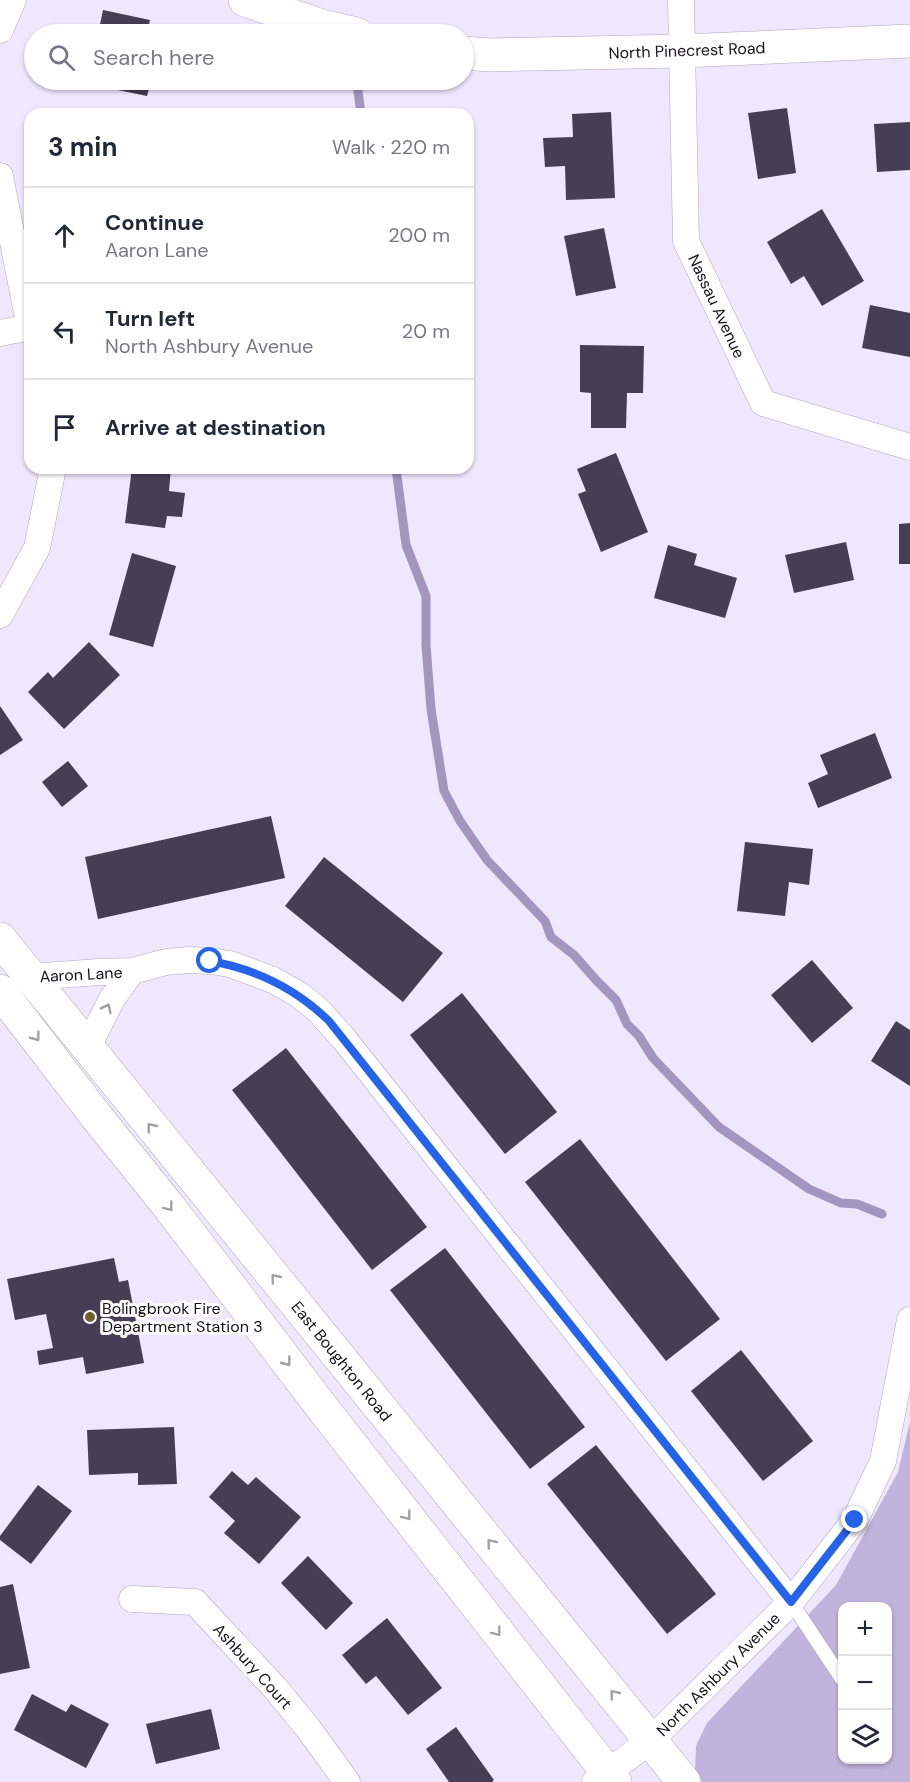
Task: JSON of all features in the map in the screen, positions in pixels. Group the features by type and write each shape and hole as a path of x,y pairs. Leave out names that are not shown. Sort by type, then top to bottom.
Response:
{"main road":[{"path":"245,0 313,24"},
{"name":"North Pinecrest Road","path":"474,54 682,51 910,41"},
{"name":"East Boughton Road","path":"0,939 684,1782"},
{"path":"0,991 170,1208 606,1779"}],"street":[{"path":"0,30 13,0"},
{"name":"Nassau Avenue","path":"681,0 686,241 764,404 910,447"},
{"path":"0,176 24,297"},
{"path":"0,333 24,328"},
{"path":"0,615 37,548 52,474"},
{"name":"Aaron Lane","path":"30,977 132,971 166,962 210,961 230,964 273,980 298,994 318,1010 344,1039 791,1602"},
{"name":"Aaron Lane","path":"87,1048 111,999 132,971"},
{"name":"North Ashbury Avenue","path":"606,1779 651,1740 791,1602 855,1520 883,1461 910,1320"},
{"name":"Ashbury Court","path":"132,1599 195,1602 275,1688 308,1728 347,1782"}],"lane":[{"path":"791,1602 838,1671"}],"shaded area":[{"path":"910,1422 910,1782 702,1782 695,1770 696,1746 707,1723 836,1585 898,1472"}],"building":[{"path":"103,10 150,20 149,24 100,24"},
{"path":"118,90 148,90 147,96"},
{"path":"787,108 796,173 758,179 748,113"},
{"path":"611,112 615,198 566,200 565,166 545,167 543,138 573,137 572,114"},
{"path":"910,122 910,170 877,172 874,124"},
{"path":"822,209 864,281 822,306 804,276 791,284 767,242"},
{"path":"604,228 616,288 576,296 564,236"},
{"path":"870,305 910,313 910,357 862,348"},
{"path":"580,345 644,346 643,393 627,393 626,428 591,428 591,393 580,392"},
{"path":"616,453 648,532 601,552 578,494 586,491 577,469"},
{"path":"131,474 170,474 169,491 185,493 182,517 167,516 165,528 125,523"},
{"path":"910,523 910,564 899,564 899,524"},
{"path":"846,542 854,580 794,593 785,555"},
{"path":"668,545 697,554 694,565 737,578 725,618 654,598"},
{"path":"132,553 176,566 153,647 109,635"},
{"path":"89,642 120,675 64,729 28,692 48,672 53,678"},
{"path":"0,706 23,740 0,755"},
{"path":"875,733 892,778 818,808 808,783 828,774 820,755"},
{"path":"68,761 88,786 62,807 42,782"},
{"path":"271,816 285,878 98,919 85,857"},
{"path":"745,842 813,849 809,885 789,882 785,916 737,911"},
{"path":"324,857 443,953 403,1002 285,906"},
{"path":"812,960 853,1008 812,1043 771,995"},
{"path":"462,993 557,1112 505,1154 410,1035"},
{"path":"896,1021 910,1030 910,1086 871,1061"},
{"path":"286,1048 427,1227 372,1270 232,1090"},
{"path":"580,1139 720,1319 666,1361 525,1182"},
{"path":"445,1248 585,1427 530,1469 390,1290"},
{"name":"Bolingbrook Fire Department Station 3","path":"114,1258 119,1282 128,1280 144,1363 86,1374 83,1357 39,1365 37,1351 53,1348 46,1314 15,1320 7,1279"},
{"path":"741,1350 813,1441 763,1481 691,1391"},
{"path":"174,1427 177,1484 138,1485 138,1473 89,1475 87,1430"},
{"path":"596,1445 716,1594 667,1634 547,1484"},
{"path":"232,1471 248,1485 256,1477 301,1517 259,1564 224,1533 235,1521 209,1497"},
{"path":"38,1485 72,1511 31,1564 0,1540 0,1536"},
{"path":"308,1556 353,1603 326,1630 281,1583"},
{"path":"13,1584 30,1668 0,1674 0,1587"},
{"path":"387,1618 442,1688 408,1715 376,1676 366,1684 342,1655"},
{"path":"32,1694 66,1712 71,1704 109,1724 86,1768 14,1730"},
{"path":"211,1709 220,1749 156,1764 146,1724"},
{"path":"456,1727 494,1780 492,1782 449,1782 426,1749"}],"waterway":[{"path":"358,91 360,108"},
{"path":"397,474 406,545 426,596 426,645 431,709 444,791 460,821 487,860 545,921 551,937 574,955 616,1000 627,1024 639,1036 653,1058 719,1127 809,1189 841,1203 857,1204 882,1214"}],"place":[{"name":"Bolingbrook Fire Department Station 3","path":"90,1317"}],"route":[{"path":"210,961 230,964 273,980 298,994 329,1021 791,1602 855,1520"}]}
